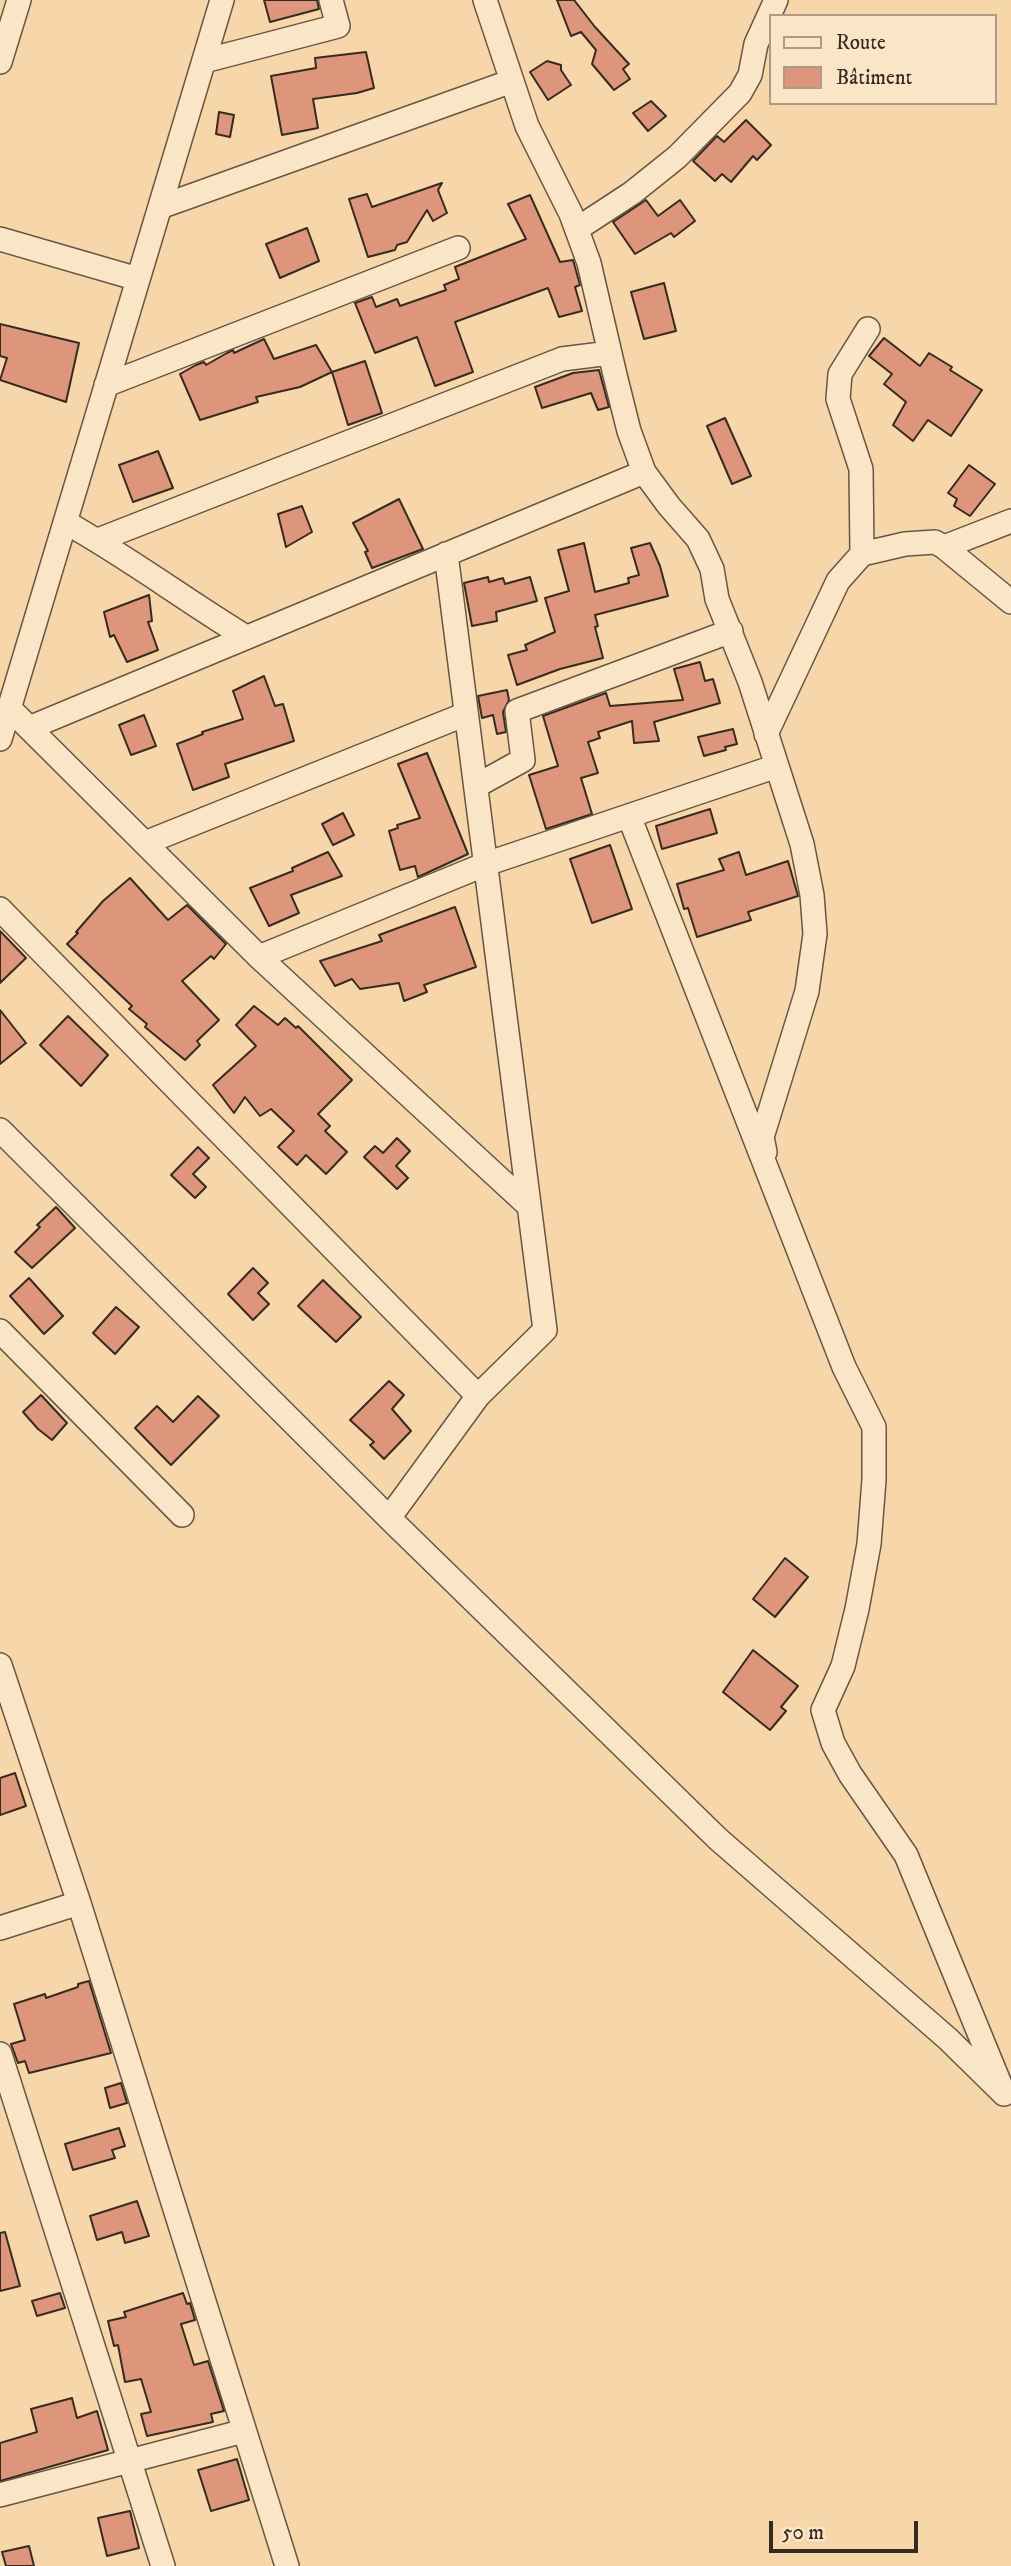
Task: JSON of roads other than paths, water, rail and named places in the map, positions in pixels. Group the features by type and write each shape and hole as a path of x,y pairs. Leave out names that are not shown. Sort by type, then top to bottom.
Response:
{"street":[{"path":"0,62 19,0"},
{"path":"222,0 3,725 29,728 644,472"},
{"path":"204,61 338,26 331,0"},
{"path":"485,0 527,126 577,229 589,263 629,431 644,472 698,540 712,569 717,598 731,631 802,844 812,895 814,934 807,991 762,1137 768,1172"},
{"path":"577,229 632,193 677,157 740,93 750,75 757,44 769,16"},
{"path":"160,207 512,80"},
{"path":"0,239 138,279"},
{"path":"106,385 458,248"},
{"path":"862,554 861,469 838,399 840,374 868,329"},
{"path":"98,540 562,359 610,353"},
{"path":"944,547 1011,521"},
{"path":"65,522 98,540 194,606 246,637"},
{"path":"766,734 838,580 862,554 905,544 935,542 1011,602"},
{"path":"389,1518 478,1396 545,1330 446,554"},
{"path":"476,786 523,760 517,710 731,631"},
{"path":"145,843 466,714"},
{"path":"29,728 259,957 529,1206"},
{"path":"259,957 486,864 777,766"},
{"path":"629,816 844,1367 874,1427 874,1480 869,1544 843,1666 823,1710 833,1743 850,1774 906,1855 1008,2098"},
{"path":"0,909 478,1396"},
{"path":"0,1130 389,1518 718,1839 948,2039 1008,2098"},
{"path":"0,1331 182,1515"},
{"path":"0,1665 9,1724 79,1903 287,2566"},
{"path":"0,1927 79,1903"},
{"path":"0,2054 163,2566"},
{"path":"0,2495 244,2431"}]}
